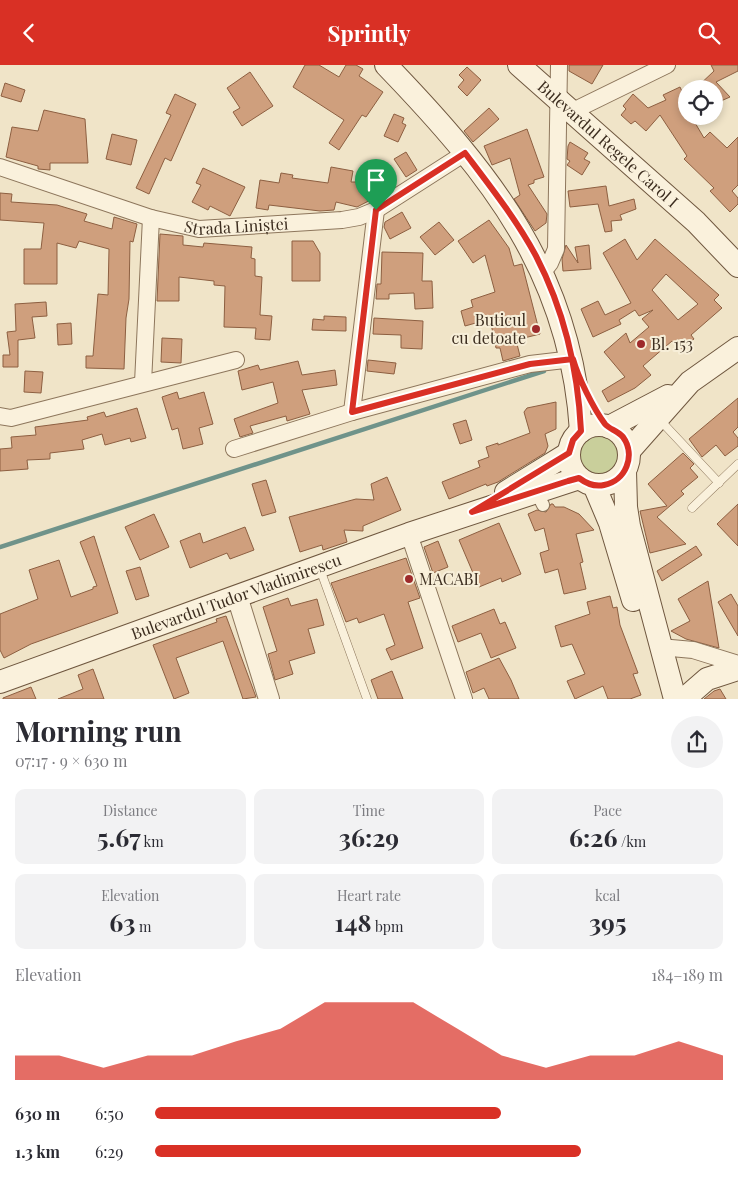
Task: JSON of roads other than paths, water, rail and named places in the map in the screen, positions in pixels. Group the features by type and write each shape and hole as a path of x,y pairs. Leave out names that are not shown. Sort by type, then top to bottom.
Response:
{"main road":[{"path":"386,65 431,112 465,153 511,215 543,272 573,360 608,427"},
{"name":"Bulevardul Regele Carol I","path":"519,65 696,221 738,266"},
{"name":"Bulevardul Regele Carol I","path":"696,221 738,249"},
{"path":"586,482 612,483 657,417 738,331"},
{"path":"608,427 648,408 738,348"},
{"path":"573,360 581,431"},
{"path":"661,699 620,516 627,461 622,436 608,427 594,426 581,431 573,440 569,453 572,469 620,516 675,699"},
{"name":"Bulevardul Tudor Vladimirescu","path":"534,487 569,453"},
{"name":"Bulevardul Tudor Vladimirescu","path":"0,682 237,595 472,512 534,487 586,482"},
{"path":"684,699 707,679 738,669"}],"street":[{"path":"543,272 550,263 556,249 566,105 559,65"},
{"path":"566,105 667,65"},
{"name":"Strada Liniștei","path":"0,167 151,218 199,229 224,229 349,219 376,210 465,153"},
{"path":"352,412 376,210"},
{"path":"143,383 151,218"},
{"path":"0,416 11,418 236,360"},
{"path":"234,449 352,412 530,364 573,360"},
{"path":"410,534 464,699"},
{"path":"237,595 269,699"},
{"path":"660,647 693,650 738,664"}],"lane":[{"path":"657,417 719,483"},
{"path":"692,508 738,464"},
{"path":"319,566 367,699"}],"waterway":[{"path":"0,547 544,371"}],"place":[{"name":"Buticul cu detoate","path":"536,329"},
{"name":"Bl. 153","path":"641,344"},
{"name":"MACABI","path":"409,579"}]}
